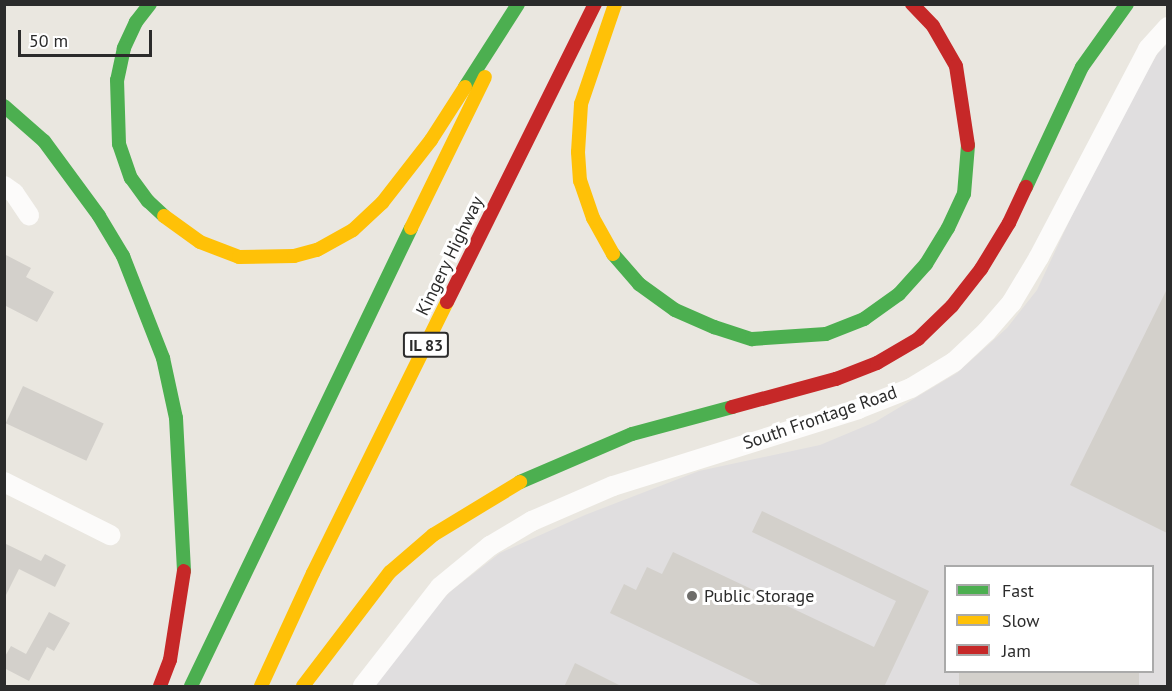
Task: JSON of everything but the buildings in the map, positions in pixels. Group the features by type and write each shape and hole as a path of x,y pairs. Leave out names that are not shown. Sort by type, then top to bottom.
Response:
{"main road":[{"path":"150,4 136,22 124,48 117,80 119,144 131,178 148,201 169,221 200,243 239,257 268,257 294,256 317,250 353,230 382,203 431,140 519,4"},
{"path":"191,687 261,536 519,4"},
{"name":"Kingery Highway","path":"261,687 313,573 595,4"},
{"path":"615,4 581,104 578,152 580,181 593,218 612,253 639,284 675,310 714,327 752,339 826,333 864,319 899,294 926,264 948,228 964,194 969,155 965,111 956,66 933,26 912,4"},
{"path":"303,687 390,572 433,534 486,501 531,476 632,434 836,379 877,363 918,339 952,306 981,268 1009,223 1082,67 1127,4"},
{"path":"4,106 44,141 99,216 123,256 162,358 176,418 184,562 170,660 160,687"}],"street":[{"name":"South Frontage Road","path":"363,687 440,587 490,546 532,520 613,486 858,409 910,388 954,362 987,331 1012,302 1044,247 1148,49 1167,27"},
{"path":"4,186 14,194 29,215"},
{"path":"4,482 110,535"}],"shaded area":[{"path":"1167,44 1167,686 373,686 414,629 451,591 500,553 585,515 699,471 820,445 875,422 957,373 1007,328 1037,290 1109,136 1158,53"}],"traffic: fast":[{"path":"150,4 136,22 124,48 117,80 119,144 131,178 148,201 164,216"},
{"path":"465,87 518,4"},
{"path":"1026,187 1082,67 1127,4"},
{"path":"4,106 44,141 99,216 123,256 163,358 176,418 184,571"},
{"path":"613,254 639,284 675,310 714,327 752,339 826,334 864,319 899,294 926,264 948,228 964,194 968,145"},
{"path":"191,686 411,228"},
{"path":"520,482 632,434 732,407"}],"traffic: slow":[{"path":"613,254 593,218 580,181 578,152 581,104 615,4"},
{"path":"411,228 485,77"},
{"path":"164,216 200,242 239,257 294,256 317,250 353,230 382,203 431,140 465,87"},
{"path":"261,686 313,573 447,302"},
{"path":"303,686 390,572 433,535 520,482"}],"traffic: jam":[{"path":"447,302 595,4"},
{"path":"912,4 933,26 956,66 968,145"},
{"path":"732,407 836,379 877,363 918,339 952,306 981,269 1009,223 1026,187"},
{"path":"160,686 170,660 184,571"}],"place":[{"name":"Public Storage","path":"692,596"}]}
